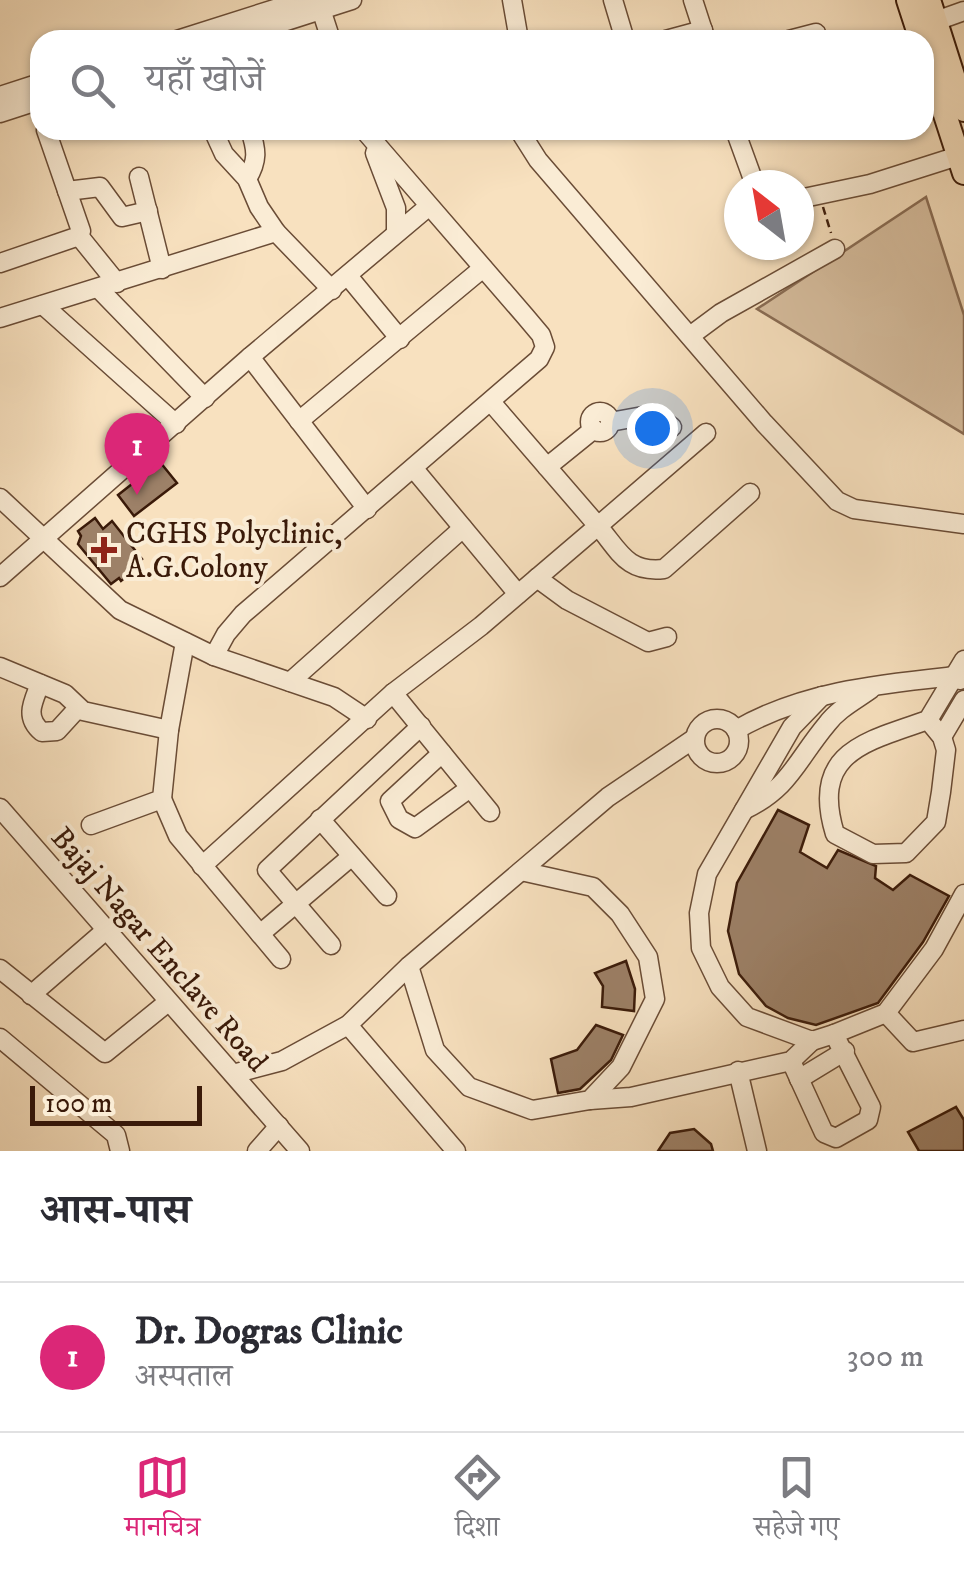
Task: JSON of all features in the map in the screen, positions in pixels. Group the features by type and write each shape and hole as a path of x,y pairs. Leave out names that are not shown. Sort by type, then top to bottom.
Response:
{"main road":[{"path":"908,0 918,30"},
{"path":"933,11 964,110"},
{"path":"934,81 961,164"}],"street":[{"path":"208,30 303,0"},
{"path":"253,30 319,5 352,0"},
{"path":"512,0 518,30"},
{"path":"613,0 622,30"},
{"path":"693,0 702,30"},
{"path":"319,5 327,30"},
{"path":"933,11 964,10"},
{"path":"1,106 30,90"},
{"path":"1,106 30,102"},
{"path":"49,140 81,231 79,236 108,286 205,398"},
{"path":"219,140 233,166 248,180 258,206 276,232 332,290"},
{"path":"248,180 256,165 252,140"},
{"path":"368,140 396,208 396,232"},
{"path":"214,656 243,614 491,402 538,359 545,342 372,140"},
{"path":"525,140 538,160 837,501 854,509 964,524"},
{"path":"739,140 750,170"},
{"path":"814,197 961,164"},
{"path":"139,177 162,269"},
{"path":"67,191 100,186 122,218 148,211"},
{"path":"396,208 415,192"},
{"path":"0,578 250,357 428,207"},
{"path":"0,318 276,232"},
{"path":"0,263 79,236"},
{"path":"690,336 721,313 836,249"},
{"path":"299,421 484,268"},
{"path":"348,276 400,339"},
{"path":"43,305 176,424"},
{"path":"250,357 367,510"},
{"path":"491,402 633,568 664,568 750,493"},
{"path":"548,467 602,426 654,414 672,427"},
{"path":"202,866 393,692 518,594 706,434"},
{"path":"414,469 518,594"},
{"path":"0,498 120,610 214,656 334,697 367,719"},
{"path":"290,682 462,528"},
{"path":"537,578 567,600 648,642 667,638"},
{"path":"185,642 169,730 162,799 168,820 281,959"},
{"path":"0,667 65,694 78,708 169,730"},
{"path":"736,730 763,714 822,696 961,673"},
{"path":"928,720 942,736 946,750 936,822 906,853 873,854 835,834 828,783 841,760 874,738 928,720 961,673"},
{"path":"40,684 30,709 31,720 42,732 57,731 78,708"},
{"path":"743,811 774,794 827,724 876,686"},
{"path":"393,692 490,812"},
{"path":"822,696 792,727 707,874 699,913 701,948 720,987 747,1017 812,1041 839,1042"},
{"path":"942,736 964,700"},
{"path":"233,1074 282,1061 348,1025 409,966 608,797 695,738 702,725 724,720 736,730 737,750 721,763 701,757 695,738"},
{"path":"331,945 267,870 421,726"},
{"path":"442,754 390,801 400,819 415,828 470,788"},
{"path":"91,824 162,799"},
{"name":"Bajaj Nagar Enclave Road","path":"0,808 300,1151"},
{"path":"320,819 387,896"},
{"path":"260,934 352,856"},
{"path":"522,871 593,887 620,914 648,957 655,999 621,1067 590,1100"},
{"path":"799,1079 839,1042 886,1013 934,949 964,894"},
{"path":"31,995 106,930"},
{"path":"409,966 435,1050 469,1087 532,1110 630,1097 791,1061 812,1041"},
{"path":"0,969 105,1054 168,1002"},
{"path":"886,1013 913,1042 964,1030"},
{"path":"348,1025 456,1151"},
{"path":"0,1038 116,1136 120,1151"},
{"path":"791,1061 824,1133 836,1138 868,1120 871,1107 839,1042"},
{"path":"738,1072 757,1151"},
{"path":"257,1151 278,1126"}],"path":[{"path":"820,196 836,249"}],"shaded area":[{"path":"926,197 964,315 964,434 757,309"}],"building":[{"path":"160,462 177,483 134,516 118,495"},
{"path":"95,518 103,529 112,521 142,559 121,581 119,578 111,584 78,544 78,531"},
{"path":"778,810 809,825 800,852 827,868 838,850 876,866 875,878 893,890 910,875 949,896 923,942 878,1003 816,1025 788,1018 766,1006 739,974 728,931 737,883"},
{"path":"626,961 635,989 634,1011 602,1007 603,986 595,973"},
{"path":"596,1025 623,1035 611,1060 580,1089 558,1093 551,1059 577,1050"},
{"path":"956,1107 964,1120 964,1151 919,1151 908,1132"},
{"path":"694,1129 711,1144 713,1151 658,1151 670,1133"}],"place":[{"name":"Dr. Dogras Clinic","path":"137,495"},
{"name":"CGHS Polyclinic, A.G.Colony","path":"104,550"}]}
